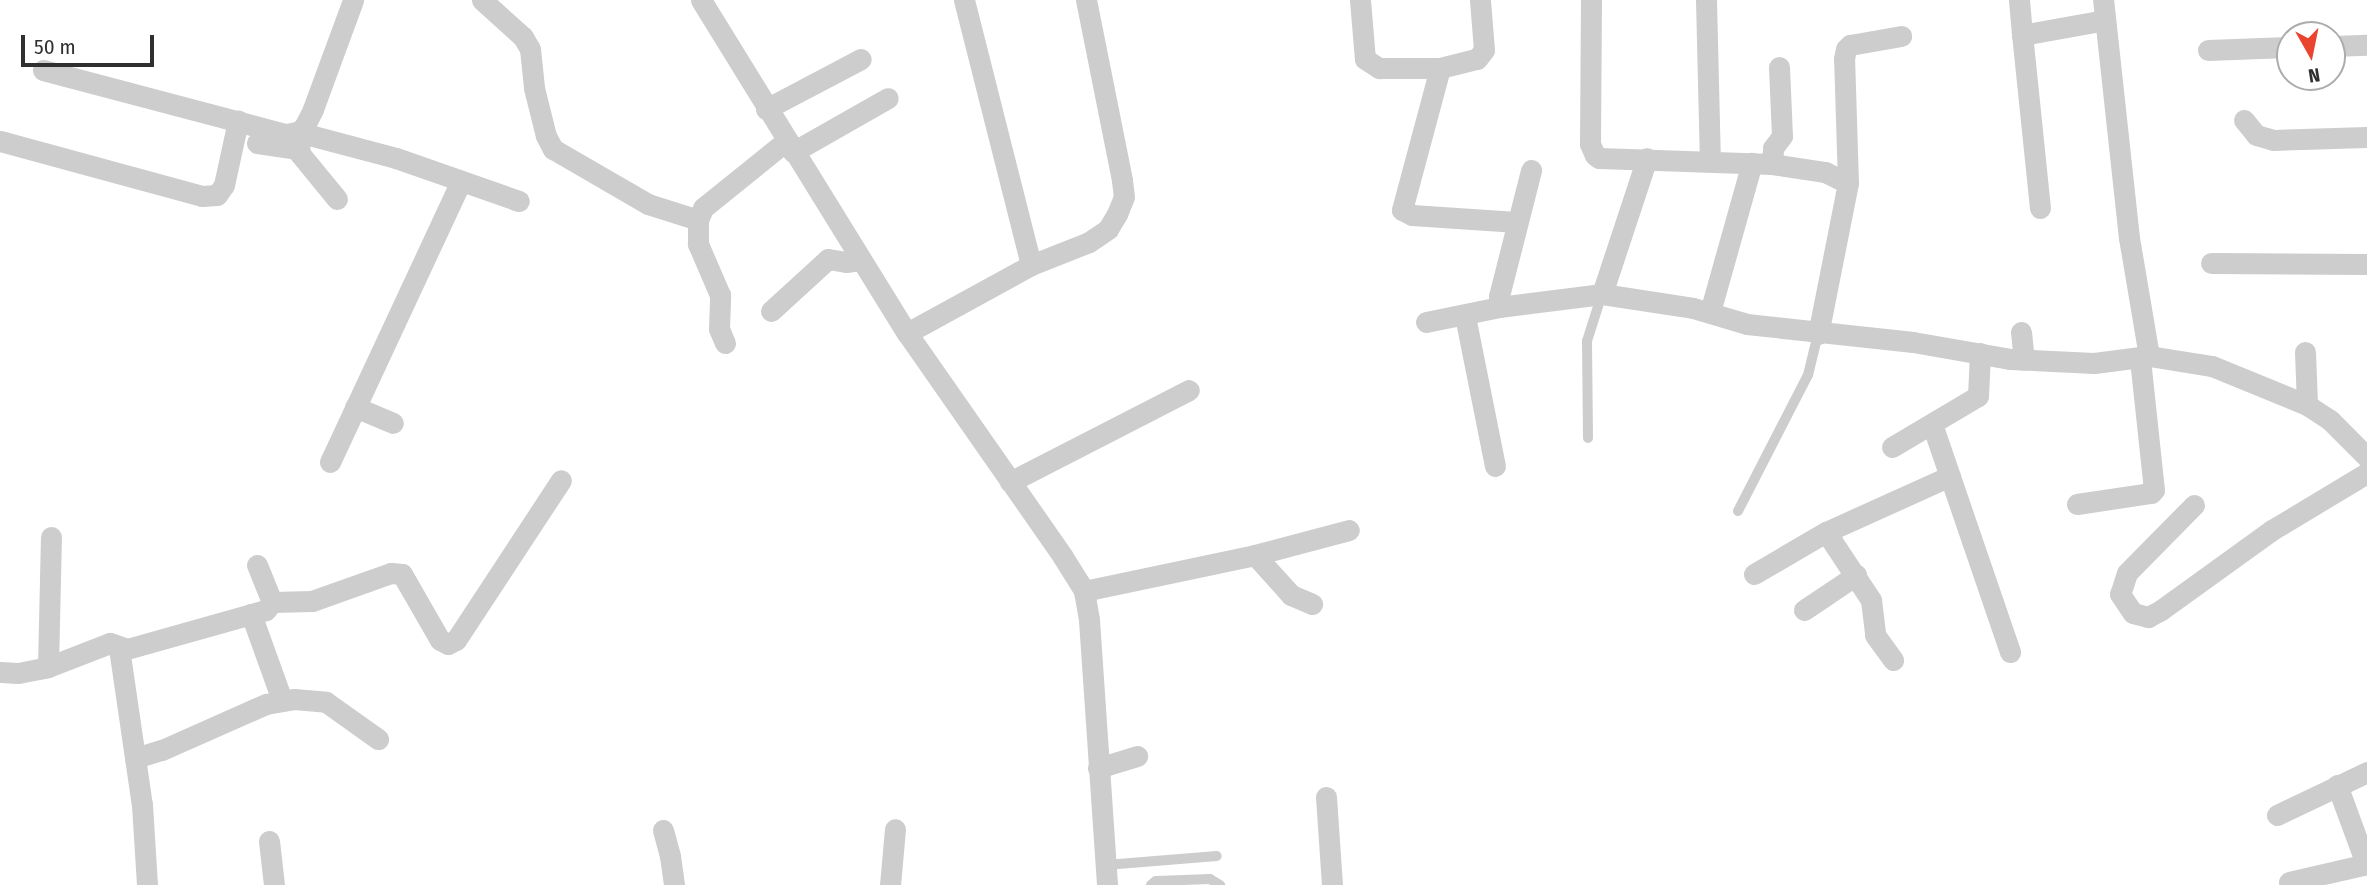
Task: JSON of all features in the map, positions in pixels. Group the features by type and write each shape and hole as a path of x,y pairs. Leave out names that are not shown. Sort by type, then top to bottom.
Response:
{"street":[{"path":"337,198 304,162 298,141 313,109 353,0"},
{"path":"482,0 523,37 530,48 534,88 546,136 553,149 648,204 698,220"},
{"path":"701,0 766,110 906,333 1084,592 1106,875"},
{"path":"964,0 1031,265"},
{"path":"906,333 1031,265 1088,242 1108,229 1124,197 1086,0"},
{"path":"1360,0 1368,63 1379,68 1440,68 1478,59 1484,50 1480,0"},
{"path":"1591,0 1591,150 1600,158 1710,159 1762,163 1825,172 1848,183"},
{"path":"1706,0 1710,159"},
{"path":"2019,0 2040,208"},
{"path":"2022,35 2104,10 2144,357 2154,490 2151,494 2077,504"},
{"path":"1818,334 1848,183 1844,60 1846,49 1850,45 1900,36"},
{"path":"2346,46 2367,45"},
{"path":"2208,50 2276,48"},
{"path":"766,110 861,58"},
{"path":"1710,312 1762,163 1782,136 1779,67"},
{"path":"1440,68 1403,195 1402,210 1412,215 1517,222"},
{"path":"43,70 285,134 298,141"},
{"path":"726,343 719,329 720,295 698,244 698,220 704,208 790,146 888,99"},
{"path":"2244,120 2256,135 2273,139 2367,137"},
{"path":"0,141 202,196 217,195 224,185 238,121"},
{"path":"257,143 298,141 396,158 519,201"},
{"path":"1602,294 1647,158"},
{"path":"1499,307 1499,296 1531,170"},
{"path":"330,462 461,181"},
{"path":"771,311 828,259 846,262 861,260"},
{"path":"2211,263 2367,264"},
{"path":"1426,322 1499,307 1602,294 1644,298 1710,312 1747,324 1818,334 1913,342 2025,360 2094,363 2144,357 2212,366 2307,405 2330,420 2367,457"},
{"path":"1465,316 1495,467"},
{"path":"2021,332 2025,360"},
{"path":"2305,352 2309,390 2307,405"},
{"path":"1892,447 1978,396 1980,353"},
{"path":"1010,482 1189,390"},
{"path":"355,407 393,423"},
{"path":"1932,424 2010,652"},
{"path":"2194,505 2127,573 2120,594 2133,613 2148,617 2161,610 2272,530 2367,473"},
{"path":"1754,574 1826,532 1950,476"},
{"path":"0,671 18,673 48,667 110,642 119,648 174,637 265,610 272,602 312,601 391,573 402,574 440,640 448,644 456,640 561,480"},
{"path":"1084,592 1255,555 1349,530"},
{"path":"1826,532 1871,600 1878,643 1893,660"},
{"path":"48,667 51,537"},
{"path":"1255,555 1290,595 1311,604"},
{"path":"257,565 272,602"},
{"path":"1804,610 1856,575"},
{"path":"251,614 282,700"},
{"path":"119,648 142,805 147,885"},
{"path":"135,758 162,750 238,716 282,700 326,702 379,739"},
{"path":"1098,768 1137,756"},
{"path":"2277,815 2367,772"},
{"path":"2289,882 2366,864 2337,785"},
{"path":"1326,797 1332,885"},
{"path":"890,885 895,829"},
{"path":"663,830 674,885"},
{"path":"269,841 274,885"}],"lane":[{"path":"1588,438 1587,341 1602,294"},
{"path":"1738,511 1808,375 1818,334"},
{"path":"1106,875 1217,856"},
{"path":"1151,885 1156,881 1210,879 1220,885"}]}
